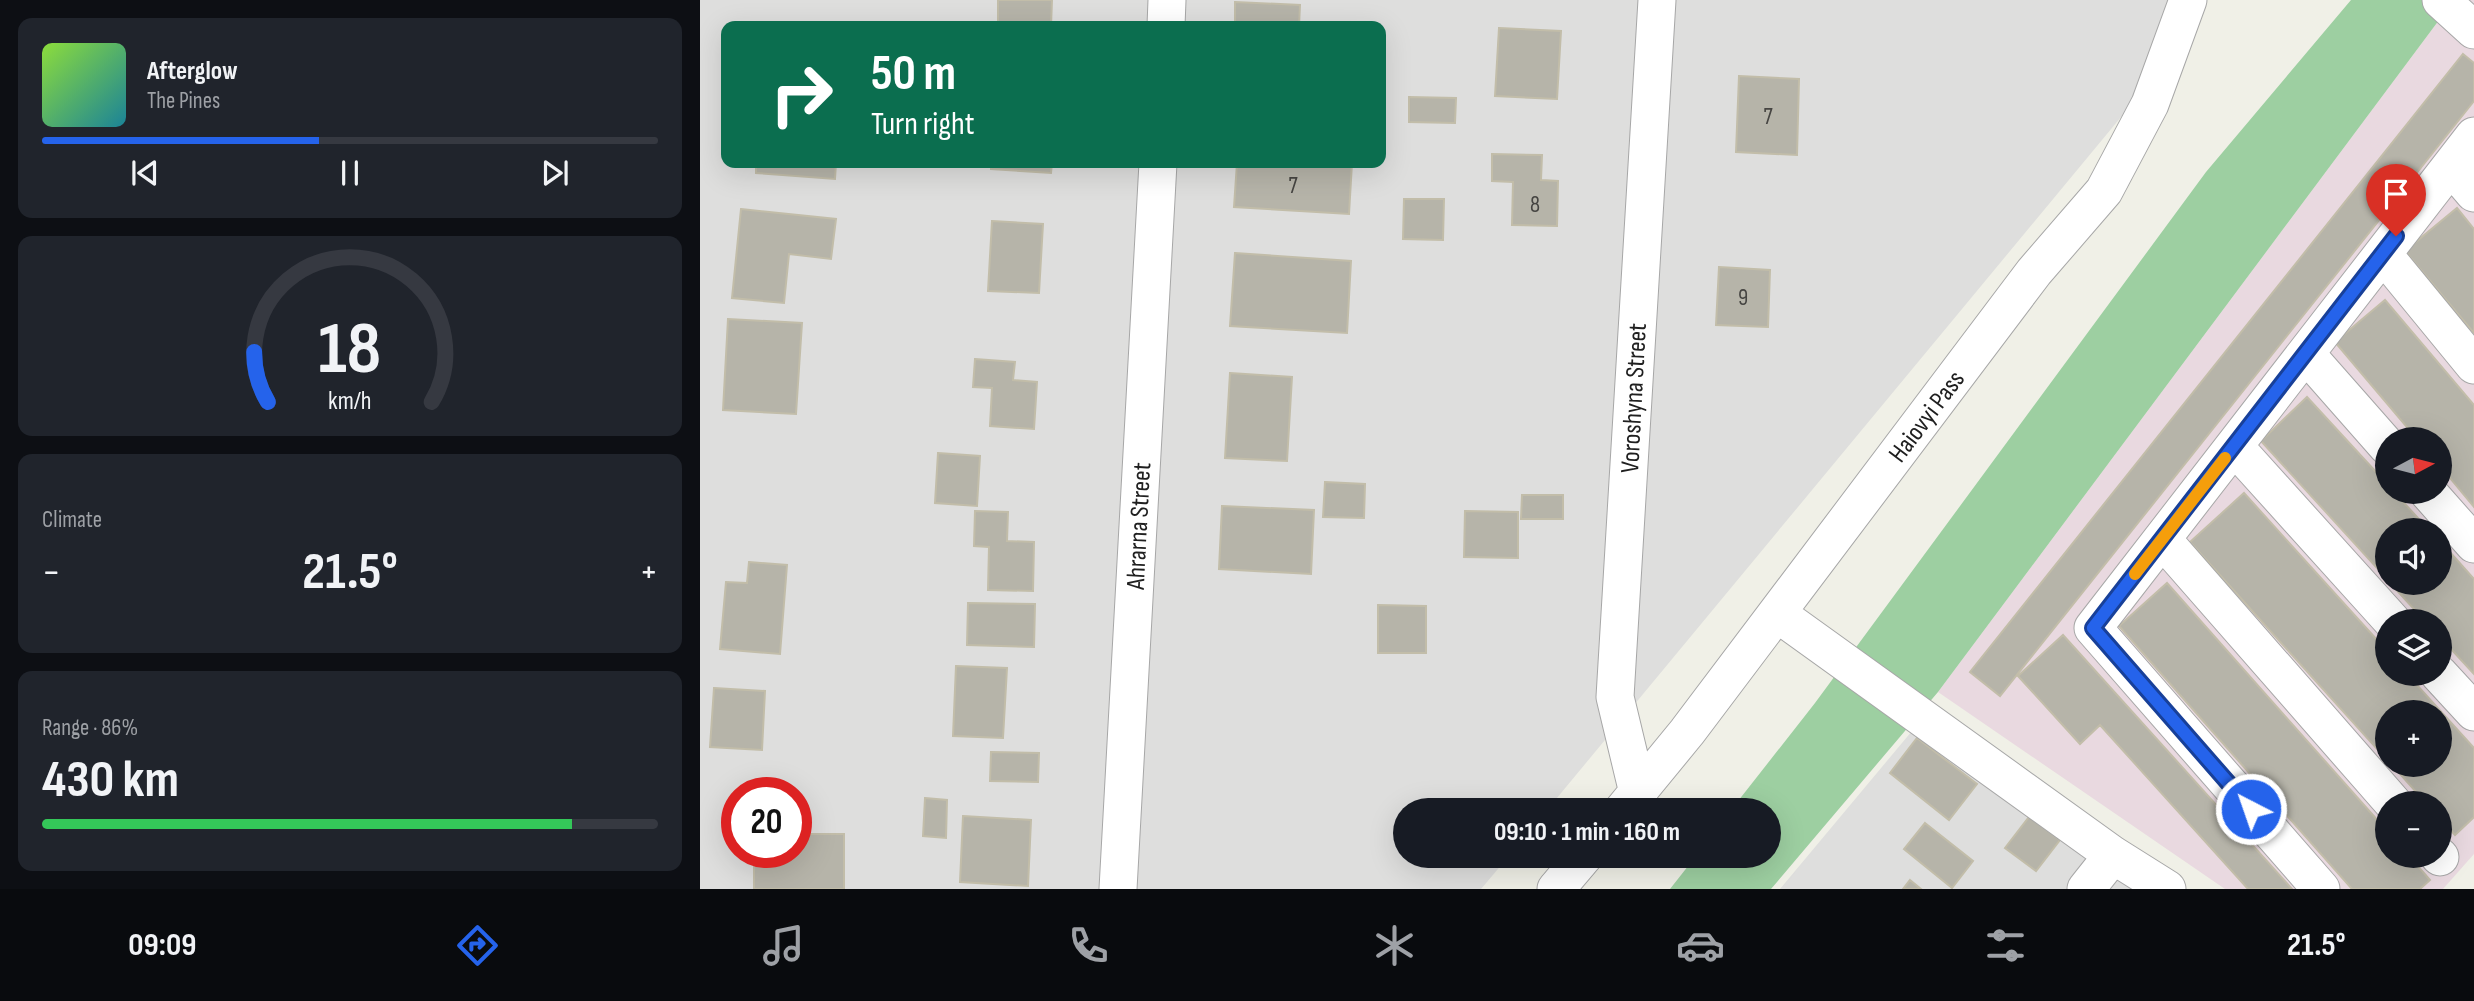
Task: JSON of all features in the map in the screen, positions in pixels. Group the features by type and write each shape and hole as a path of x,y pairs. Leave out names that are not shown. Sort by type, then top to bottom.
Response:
{"street":[{"path":"1166,21 1167,0"},
{"name":"Voroshyna Street","path":"1630,798 1615,697 1657,0"},
{"name":"Haiovyi Pass","path":"1634,798 1778,614 2034,272 2104,191 2150,104 2188,0"},
{"path":"2444,1 2474,30"},
{"path":"2321,889 2093,628 2383,254 2463,179 2474,136"},
{"name":"Ahrarna Street","path":"1118,889 1158,168"},
{"path":"2383,254 2474,365"},
{"path":"2306,354 2375,432"},
{"path":"2234,446 2381,609"},
{"path":"2439,504 2474,544"},
{"path":"2162,539 2382,791"},
{"path":"1778,614 2113,855 2167,889"},
{"path":"2451,686 2474,712"},
{"path":"2086,889 2113,855"},
{"path":"1556,889 1574,868"}],"shaded area":[{"path":"700,0 2179,0 2150,82 1557,798 1393,798 1393,868 1499,868 1481,889 700,889"},
{"path":"2454,0 2474,0 2474,854 2443,889 2225,889 1938,692"},
{"path":"1917,725 2142,889 1780,889"}],"green space":[{"path":"2351,0 2454,0 1938,692 1771,889 1670,889 1687,868 1781,868 1781,798 1740,798 1815,703 2206,172"}],"building":[{"path":"998,0 1052,0 1051,21 998,21"},
{"path":"1235,2 1300,5 1299,21 1235,21"},
{"path":"1499,28 1561,31 1557,99 1495,96"},
{"path":"2463,54 2474,63 2474,101 2000,696 1970,672"},
{"path":"1739,76 1799,79 1797,155 1736,152"},
{"path":"1409,97 1456,98 1455,123 1409,122"},
{"path":"1492,154 1542,155 1541,180 1558,181 1557,226 1512,225 1513,182 1492,181"},
{"path":"756,168 836,168 835,179 756,173"},
{"path":"991,168 1052,168 1051,173"},
{"path":"1237,168 1352,168 1349,214 1234,207"},
{"path":"1404,199 1444,199 1443,240 1403,239"},
{"path":"2457,208 2474,229 2474,333 2405,251"},
{"path":"741,209 836,219 831,259 789,254 784,303 732,298"},
{"path":"992,221 1043,224 1039,293 988,291"},
{"path":"1235,253 1351,261 1347,333 1230,326"},
{"path":"1719,267 1770,270 1768,327 1716,325"},
{"path":"2385,300 2474,405 2474,507 2452,480 2452,427 2407,427 2335,342"},
{"path":"728,319 802,323 796,414 723,410"},
{"path":"975,359 1015,362 1013,380 1037,382 1034,429 990,426 992,388 973,387"},
{"path":"1230,373 1292,377 1287,461 1225,458"},
{"path":"2307,397 2375,471 2375,504 2405,504 2418,518 2375,518 2375,566 2261,441"},
{"path":"938,453 980,456 977,506 935,503"},
{"path":"1325,482 1365,484 1364,518 1323,517"},
{"path":"2244,493 2375,638 2375,686 2418,686 2431,700 2375,700 2375,747 2190,542"},
{"path":"1522,495 1563,495 1563,519 1521,519"},
{"path":"1222,506 1314,510 1311,574 1219,569"},
{"path":"975,511 1008,512 1007,541 1034,542 1033,591 988,590 989,547 974,546"},
{"path":"1465,511 1518,512 1518,558 1464,557"},
{"path":"2452,554 2474,579 2474,674 2452,650 2452,609 2414,609 2401,595 2452,595"},
{"path":"749,562 787,565 780,654 720,649 726,582 747,583"},
{"path":"2167,583 2375,817 2375,868 2420,868 2430,880 2420,889 2352,889 2119,626"},
{"path":"968,603 1035,604 1034,647 967,645"},
{"path":"1378,605 1426,606 1426,653 1378,653"},
{"path":"2063,635 2292,889 2248,889 2100,725 2080,744 2018,676"},
{"path":"956,666 1007,668 1003,738 953,736"},
{"path":"714,688 765,691 762,750 710,747"},
{"path":"2452,724 2474,748 2474,817 2455,835 2452,832 2452,791 2415,791 2403,777 2452,777"},
{"path":"1917,738 1977,784 1949,820 1890,773"},
{"path":"991,752 1039,753 1038,782 990,781"},
{"path":"925,798 947,800 946,838 923,836"},
{"path":"963,816 1031,820 1028,886 960,882"},
{"path":"2029,817 2060,840 2036,871 2005,848"},
{"path":"1925,823 1973,861 1952,888 1904,849"},
{"path":"812,834 844,834 844,889 754,889 754,868 812,868"},
{"path":"1910,880 1921,889 1903,889"}],"slow traffic":[{"path":"2135,574 2225,458"}],"route":[{"path":"2251,809 2093,628 2396,236"}]}
